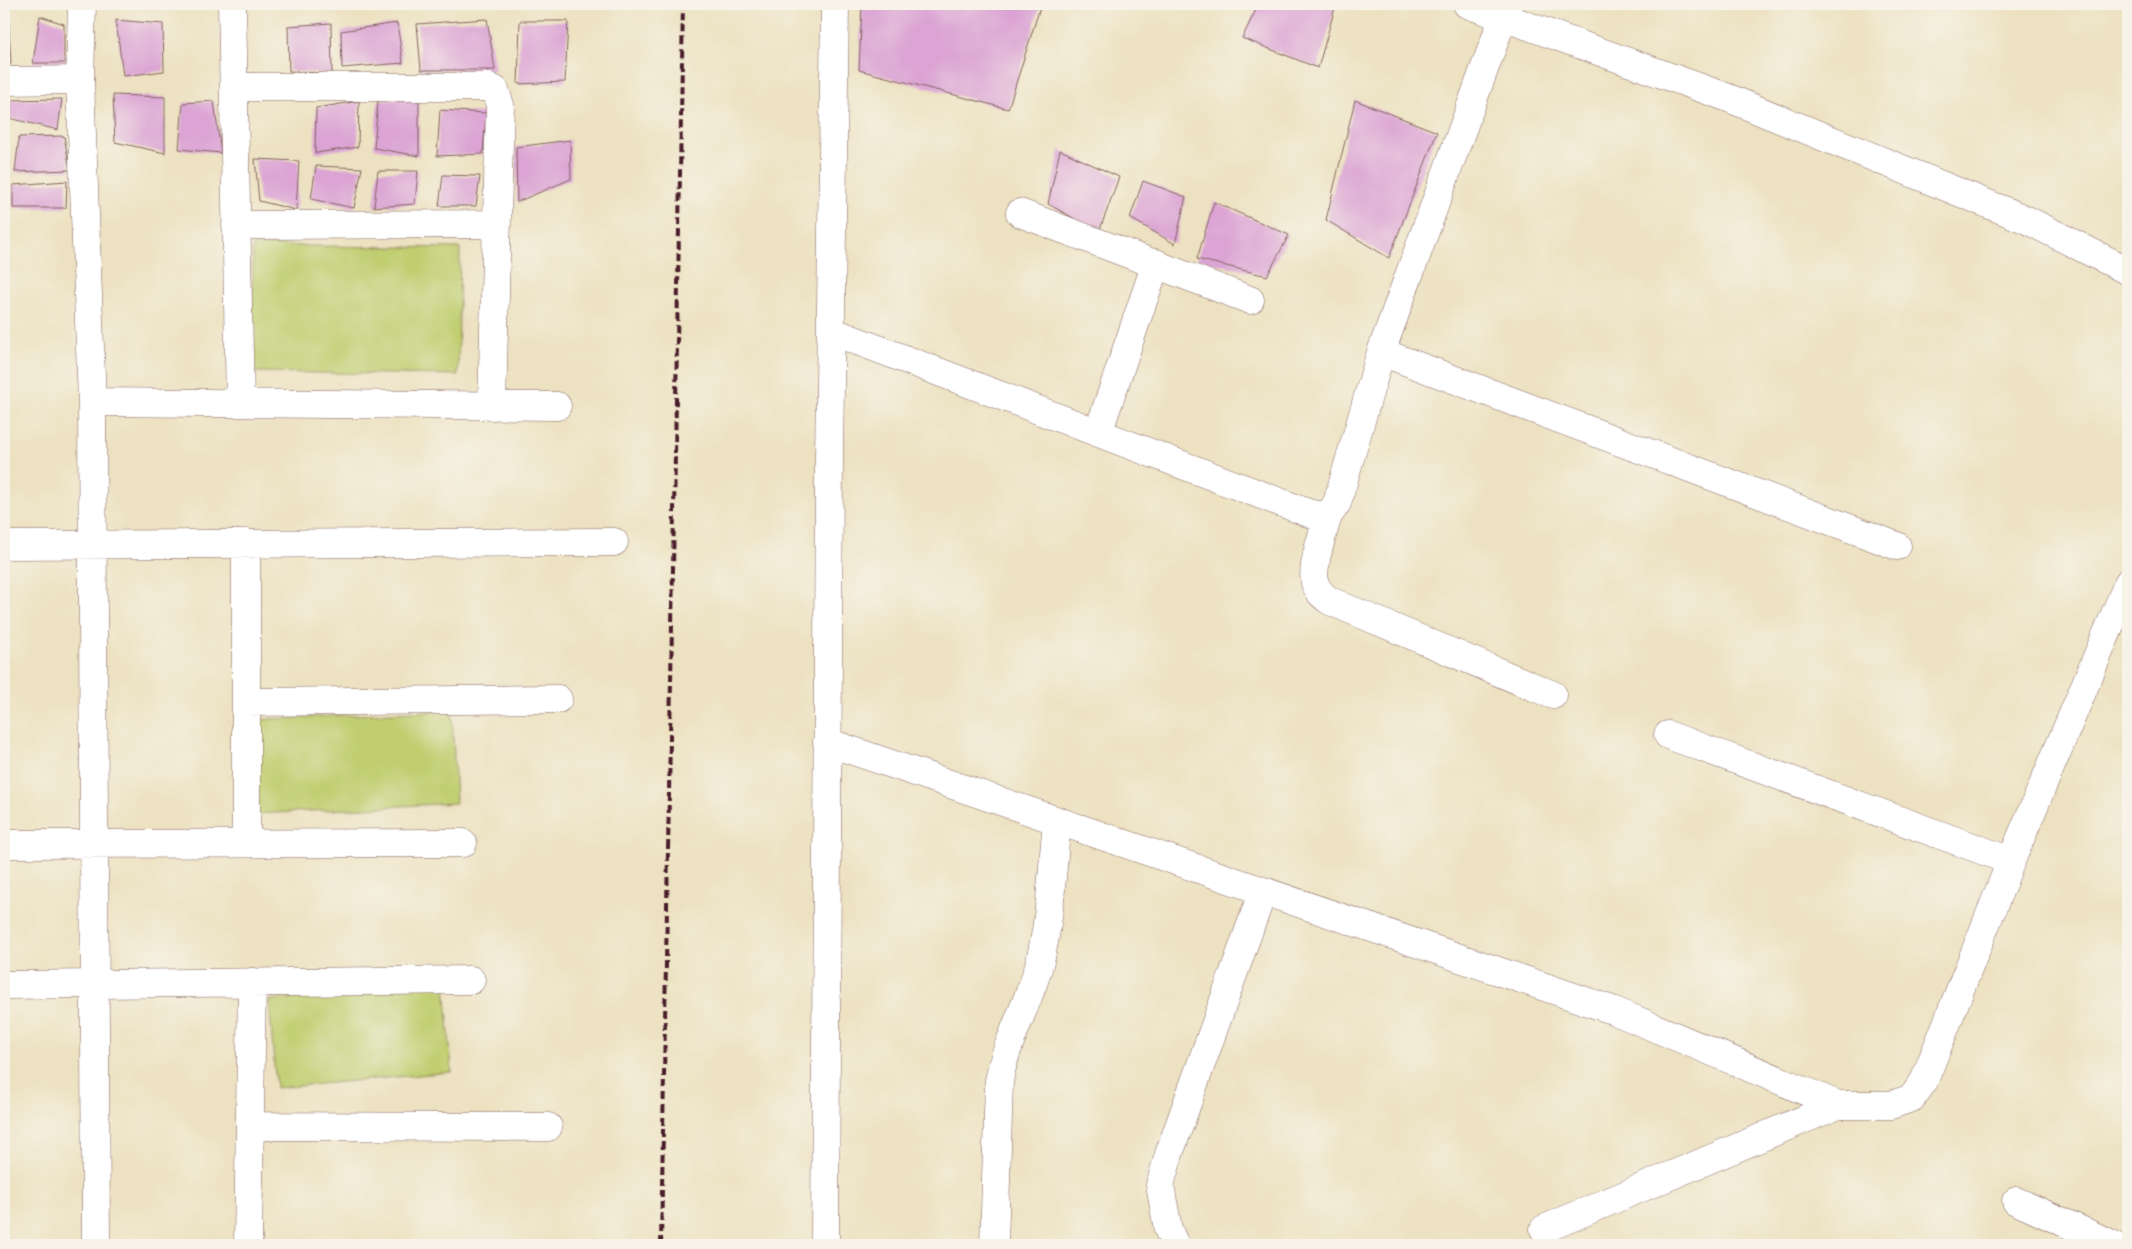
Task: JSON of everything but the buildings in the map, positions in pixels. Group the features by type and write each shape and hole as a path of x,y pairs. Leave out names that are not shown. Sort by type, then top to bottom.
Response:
{"street":[{"path":"82,4 80,80 92,402 91,544 96,1245"},
{"path":"232,4 240,403"},
{"path":"825,1245 827,742 834,4"},
{"path":"1467,4 1505,11 1726,97 2026,220 2128,271"},
{"path":"1505,11 1381,352 1338,503 1328,516 1314,569 1315,583 1320,593 1330,600 1553,695"},
{"path":"4,81 80,80"},
{"path":"234,87 489,87 495,90 500,105 492,406"},
{"path":"1020,213 1156,262 1250,300"},
{"path":"236,225 497,224"},
{"path":"1098,433 1156,262"},
{"path":"831,331 1311,514 1328,516"},
{"path":"1381,352 1897,546"},
{"path":"92,402 557,406"},
{"path":"4,545 614,542"},
{"path":"246,543 246,843"},
{"path":"827,742 1615,1012 1838,1105 1891,1105 1912,1098 1924,1081 2011,861 2128,583"},
{"path":"246,702 558,699"},
{"path":"1668,735 2011,861"},
{"path":"994,1245 999,1081 1003,1056 1038,968 1045,938 1057,820"},
{"path":"4,844 463,843"},
{"path":"1175,1245 1168,1229 1160,1185 1169,1154 1263,891"},
{"path":"4,985 472,980"},
{"path":"248,1245 252,982"},
{"path":"1544,1228 1838,1105"},
{"path":"250,1126 548,1127"},
{"path":"2016,1201 2114,1245"}],"green space":[{"path":"253,245 460,248 458,375 251,372"},
{"path":"452,710 456,803 256,814 251,720"},
{"path":"445,983 452,1072 276,1088 269,1000"}],"railway":[{"path":"661,1245 683,4"}]}
